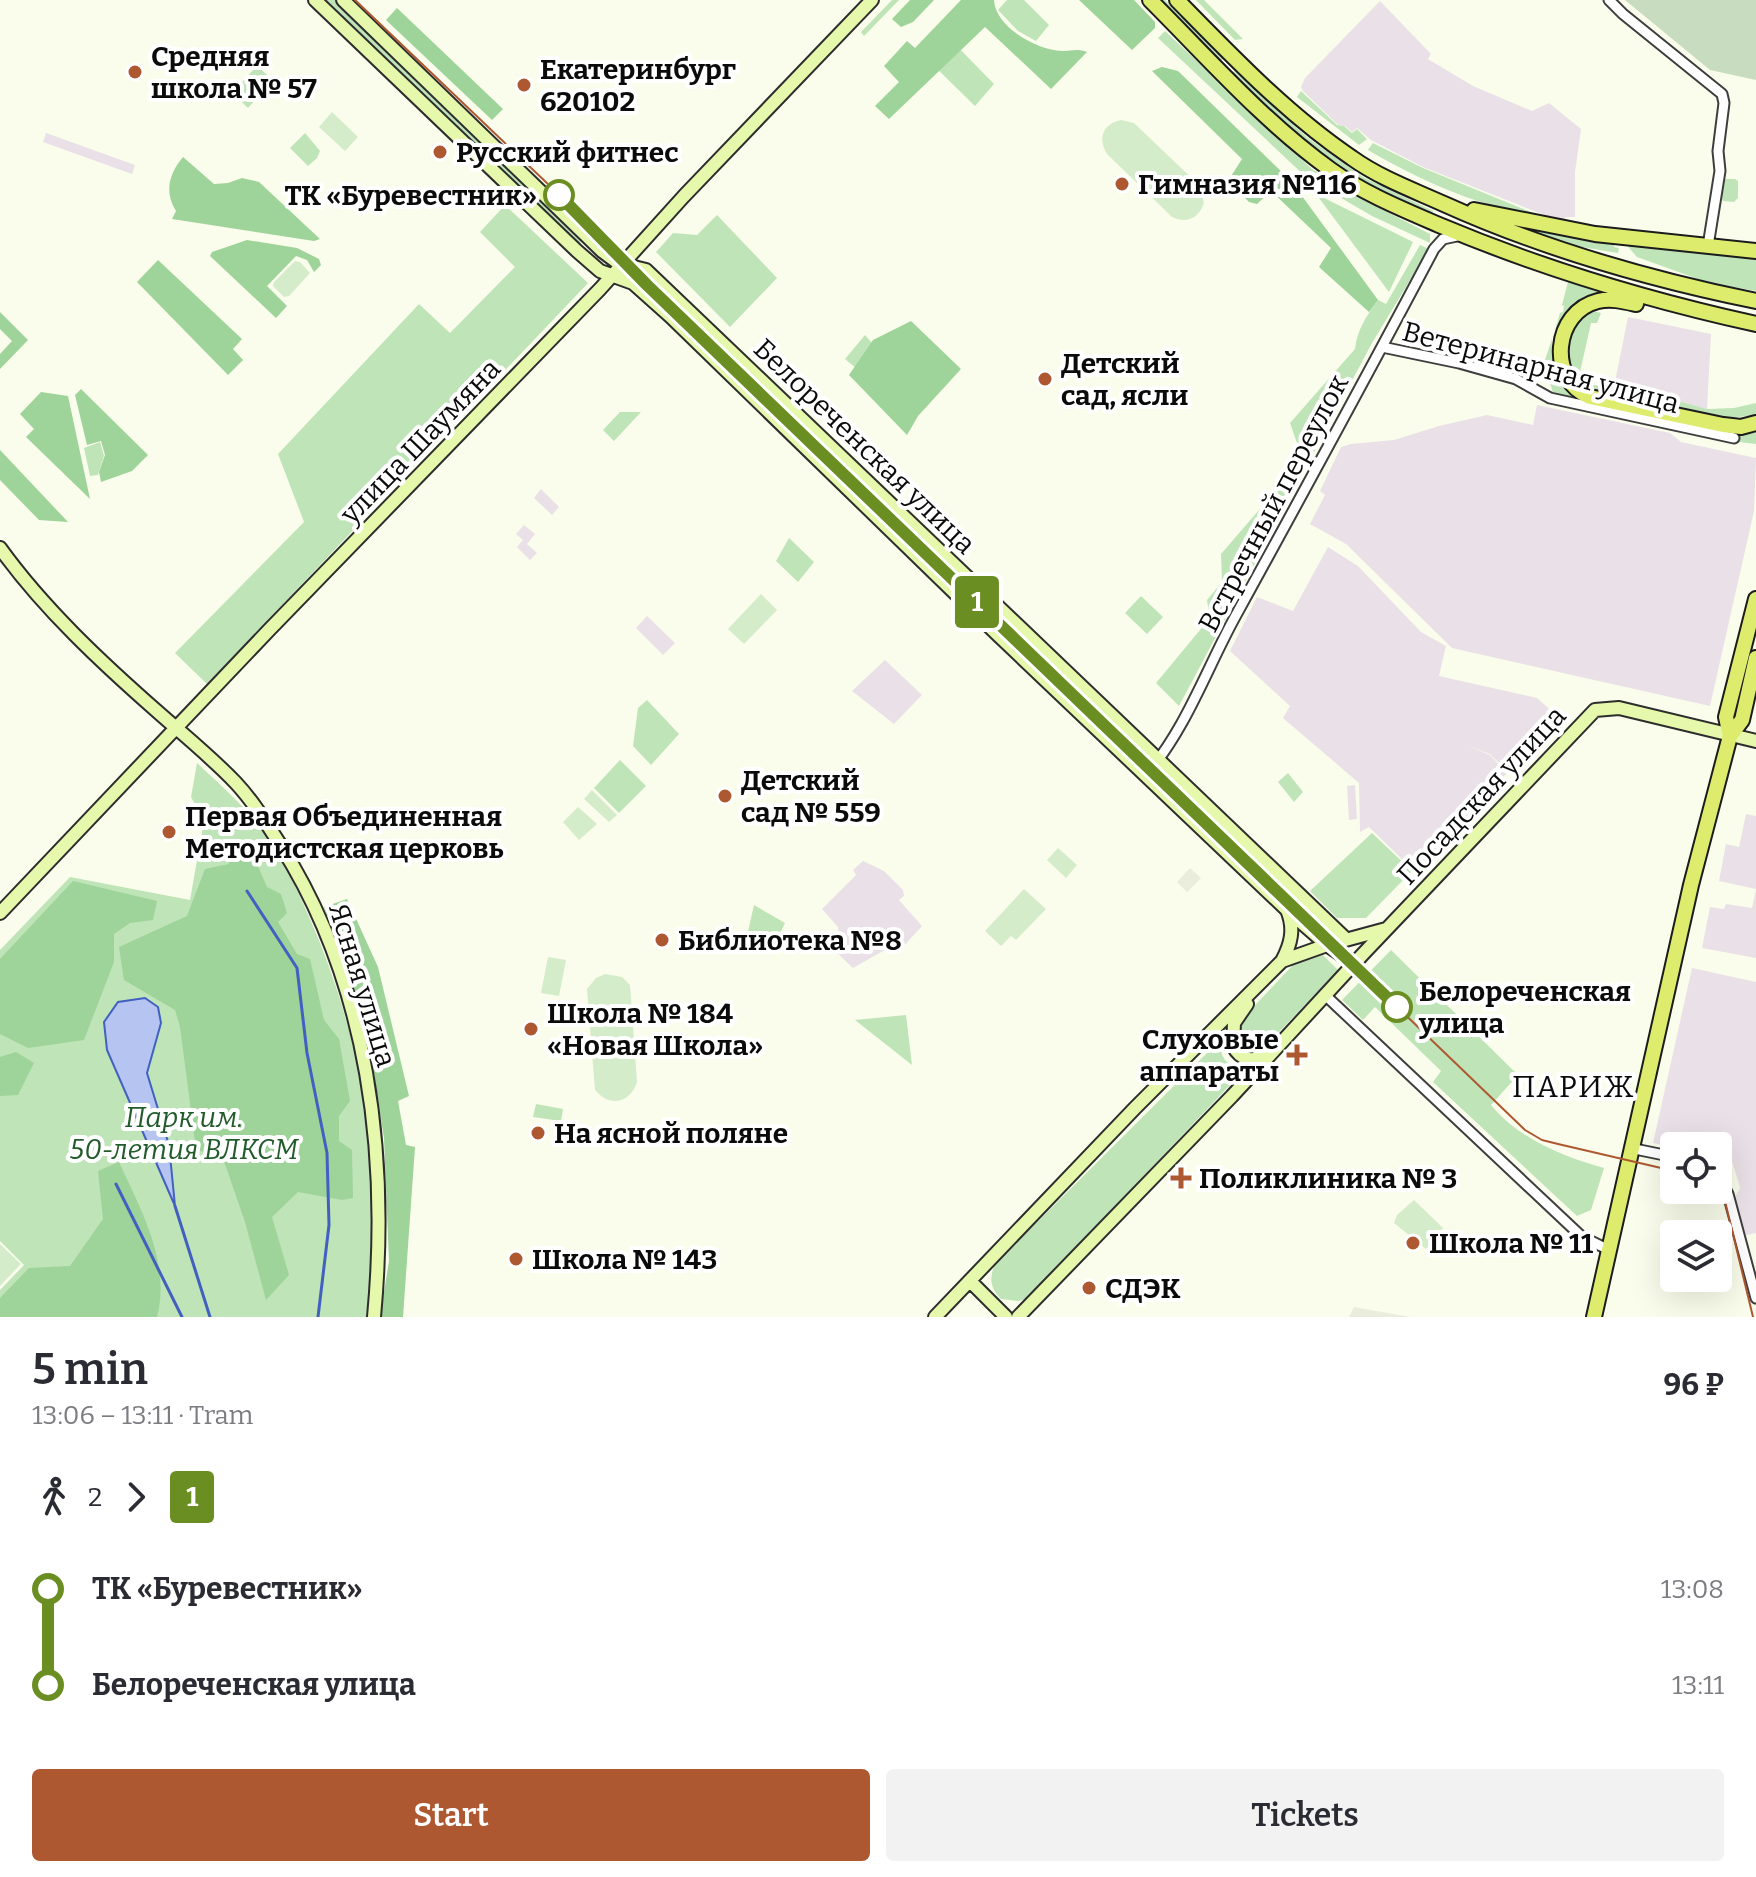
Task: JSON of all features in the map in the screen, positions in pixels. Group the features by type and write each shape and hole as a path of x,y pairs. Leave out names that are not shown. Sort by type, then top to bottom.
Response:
{"main road":[{"path":"1150,0 1294,142 1334,172 1443,227 1592,282 1683,308 1756,324"},
{"path":"1177,0 1307,125 1354,160 1391,181 1530,240 1576,256 1638,274 1756,301"},
{"path":"1452,208 1595,234 1756,251"},
{"path":"1683,308 1654,308 1614,300 1587,306 1567,326 1561,337 1560,353 1569,379 1581,393 1614,403 1723,425 1741,427 1756,423"},
{"path":"1730,736 1726,717 1756,599"},
{"path":"1594,1317 1691,885 1730,736 1742,720 1756,658"}],"street":[{"name":"Белореченская улица","path":"315,0 577,251 600,271 633,283 670,316 911,552 1287,910"},
{"name":"Белореченская улица","path":"343,0 602,251 622,264 646,270 1346,939"},
{"name":"улица Шаумяна","path":"0,913 872,0"},
{"path":"1609,0 1722,94 1724,103 1718,151 1720,171 1708,246"},
{"path":"1443,227 1452,208"},
{"path":"1424,218 1433,230 1434,249"},
{"path":"1434,249 1443,239 1451,236 1470,238"},
{"name":"Встречный переулок","path":"1146,775 1186,716 1228,631 1434,249"},
{"name":"Ветеринарная улица","path":"1382,347 1516,379 1550,398 1734,438"},
{"name":"Ясная улица","path":"0,548 28,586 237,784 297,871 316,908 358,1030 369,1086 375,1133 378,1268 374,1317"},
{"name":"Посадская улица","path":"1018,1317 1595,710 1619,708 1756,741"},
{"path":"1287,910 1327,945 1354,963"},
{"path":"1282,961 1292,933 1287,910"},
{"name":"Посадская улица","path":"935,1317 1282,961 1386,929"},
{"path":"1346,939 1354,963"},
{"name":"Посадская улица","path":"1255,987 1234,1023 1231,1039 1236,1051 1245,1059 1257,1060 1293,1029"},
{"path":"1325,995 1581,1236 1609,1250"},
{"path":"1630,1148 1660,1154"},
{"path":"1731,1204 1756,1298"},
{"path":"970,1281 1006,1317"}],"shaded area":[{"path":"1380,1 1431,54 1428,59 1473,86 1532,111 1549,103 1581,129 1575,172 1575,217 1566,217 1562,222 1423,167 1371,140 1357,128 1352,132 1338,125 1303,91 1301,87 1305,78"},
{"path":"46,133 135,165 132,174 43,142"},
{"path":"1628,317 1711,334 1707,409 1614,387"},
{"path":"1537,405 1670,433 1681,442 1756,458 1754,511 1710,706 1452,648 1346,544 1310,524 1325,495 1320,491 1341,447 1394,440 1487,415 1533,425"},
{"path":"541,489 559,507 552,515 534,498"},
{"path":"524,525 535,534 527,544 537,553 530,560 517,547 523,540 516,534"},
{"path":"1328,547 1358,566 1421,632 1446,646 1439,676 1537,698 1556,715 1508,772 1490,754 1466,745 1490,755 1507,773 1415,872 1369,827 1360,832 1359,783 1283,718 1290,706 1230,651 1257,597 1293,611"},
{"path":"647,616 675,643 663,655 636,628"},
{"path":"885,660 922,695 894,724 852,691"},
{"path":"1355,785 1357,819 1349,820 1347,786"},
{"path":"1746,814 1756,816 1756,889 1719,881 1726,844 1739,847"},
{"path":"863,861 884,871 903,890 904,896 899,900 922,926 902,948 883,951 853,968 833,949 840,943 838,927 822,909 856,875 853,870"},
{"path":"1190,868 1201,878 1187,892 1177,882"},
{"path":"1756,889 1756,958 1702,948 1710,907 1724,909 1726,904 1752,908"},
{"path":"1692,968 1756,982 1756,1233 1746,1235 1735,1197 1740,1188 1732,1161 1732,1132 1660,1132 1660,1144 1653,1143"},
{"path":"1354,1307 1410,1317 1349,1317"}],"green space":[{"path":"324,0 335,0 584,239 579,244"},
{"path":"892,0 899,0 864,36 861,32"},
{"path":"910,0 934,0 913,22 901,27 892,19"},
{"path":"961,0 994,0 996,10 1009,28 1030,42 1052,50 1087,52 1051,89 985,27 889,119 875,106 899,82 884,66 907,41 915,48"},
{"path":"1007,0 1024,0 1049,25 1036,41 1018,31 998,10"},
{"path":"1079,0 1134,0 1155,22 1155,28 1132,50"},
{"path":"1159,0 1165,0 1223,59 1220,62"},
{"path":"1196,0 1204,0 1243,39 1235,40"},
{"path":"1625,0 1756,0 1756,80 1710,70"},
{"path":"397,8 503,109 492,120 386,20"},
{"path":"1165,31 1312,169 1430,234 1430,243 1372,216 1307,178 1158,38"},
{"path":"950,39 994,84 975,106 929,61"},
{"path":"257,66 273,80 248,108 232,93"},
{"path":"1162,67 1178,71 1291,181 1378,300 1369,312 1319,267 1331,248 1271,191 1257,204 1249,202 1228,181 1242,159 1152,71"},
{"path":"1234,71 1308,138 1363,177 1433,211 1431,216 1323,156 1231,74"},
{"path":"1301,91 1337,125 1344,126 1352,133 1357,129 1367,139 1359,145 1297,97"},
{"path":"332,112 358,137 345,151 319,127"},
{"path":"1121,120 1134,123 1200,186 1204,203 1196,216 1187,220 1172,217 1107,154 1102,142 1104,132"},
{"path":"305,133 320,151 308,166 290,148"},
{"path":"1373,143 1423,168 1553,221 1480,202 1436,185 1368,150"},
{"path":"183,157 214,184 242,178 259,182 320,239 314,241 172,219 176,211 170,197 170,183"},
{"path":"1725,179 1738,181 1738,198 1734,202 1723,201 1721,196"},
{"path":"1316,194 1413,242 1389,292"},
{"path":"505,205 588,283 207,684 175,653 304,522 278,454 419,304 450,333 515,267 480,232"},
{"path":"717,215 777,278 730,327 656,252 673,233 697,235"},
{"path":"1527,229 1614,242 1614,247 1619,248 1618,253 1576,246"},
{"path":"247,240 297,248 319,259 321,265 314,272 307,260 296,256 267,286 287,306 276,318 210,256 212,252"},
{"path":"1624,242 1756,256 1756,291 1709,283 1637,257"},
{"path":"1420,245 1429,249 1372,343 1179,706 1156,683 1210,618 1207,600 1222,582 1221,554 1278,488 1298,446 1290,423 1355,349 1366,317 1378,300 1386,304"},
{"path":"158,260 242,339 233,349 243,360 228,375 137,282"},
{"path":"295,261 310,273 289,296 284,297 273,286 274,282"},
{"path":"1569,278 1607,291 1582,298 1565,314 1555,330 1563,312"},
{"path":"1590,310 1601,313 1597,323 1591,323 1580,372 1589,384 1668,398 1707,409 1756,403 1756,415 1711,416 1672,410 1628,401 1581,383 1569,366 1568,345 1575,324"},
{"path":"0,312 28,340 0,369 0,354 12,341 0,329"},
{"path":"911,321 961,369 918,416 907,435 849,375 873,340"},
{"path":"865,335 900,375 888,394 845,359"},
{"path":"1552,339 1555,368 1571,393 1756,429 1756,444 1739,442 1739,435 1600,407 1553,393 1544,363"},
{"path":"81,389 148,455 132,471 101,482 99,472 105,455 101,441 87,445 75,395"},
{"path":"41,392 68,396 90,499 26,437 34,429 20,414"},
{"path":"620,412 641,412 614,441 603,430"},
{"path":"100,442 104,456 98,475 90,476 84,448"},
{"path":"0,450 68,522 39,520 0,480"},
{"path":"789,538 814,562 798,582 776,561"},
{"path":"761,594 777,610 744,644 728,629"},
{"path":"1141,596 1163,617 1147,634 1125,613"},
{"path":"647,700 679,734 651,765 633,746 638,708"},
{"path":"620,760 646,786 619,813 594,788"},
{"name":"Парк им. 50-летия ВЛКСМ","path":"197,763 247,812 278,854 310,919 345,1016 366,1114 371,1164 372,1265 367,1317 0,1317 0,1290 24,1265 0,1241 0,950 70,877 190,900 204,821 191,797"},
{"path":"1288,773 1303,792 1294,802 1278,782"},
{"path":"592,790 617,815 609,822 584,799"},
{"path":"578,807 597,824 579,840 563,822"},
{"path":"1372,833 1412,871 1366,918 1337,918 1310,891"},
{"path":"248,844 267,887 281,894 287,913 278,922 297,954 310,959 324,1020 339,1039 350,1101 339,1116 339,1141 352,1150 353,1198 342,1200 298,1192 272,1217 289,1275 266,1300 245,1222 224,1161 196,1149 180,1027 175,1010 124,980 119,947 187,916 205,869 229,864 226,848"},
{"path":"1058,848 1077,865 1066,878 1047,860"},
{"path":"73,881 157,901 153,920 130,923 114,934 114,962 84,1040 28,1048 0,1034 0,959"},
{"path":"1024,889 1046,909 1016,940 1011,936 1001,946 985,931"},
{"path":"347,899 378,967 409,1096 398,1101 406,1145 415,1147 403,1317 380,1317 389,1261 384,1138 367,1028 324,907"},
{"path":"754,905 785,923 772,951 745,945"},
{"path":"1391,950 1518,1075 1491,1105 1502,1117 1542,1145 1604,1168 1591,1210 1577,1216 1433,1082 1441,1071 1375,1007 1363,1020 1342,1000"},
{"path":"1323,955 1338,970 1262,1050 1250,1052 1239,1046 1236,1043 1238,1023 1293,965"},
{"path":"548,957 566,960 559,996 541,993"},
{"path":"605,974 622,977 630,985 637,1082 629,1095 619,1101 606,1099 595,1090 587,989 596,978"},
{"path":"906,1015 912,1065 855,1020"},
{"path":"1221,1039 1225,1060 1236,1068 1247,1067 1028,1298 1019,1301 1001,1299 992,1283 995,1264"},
{"path":"16,1052 34,1063 18,1095 0,1096 0,1057"},
{"path":"536,1104 563,1109 561,1121 533,1117"},
{"path":"119,1162 152,1237 157,1257 160,1297 157,1317 0,1317 0,1298 29,1268 70,1266 103,1219 98,1171"},
{"path":"1414,1200 1443,1228 1426,1249 1394,1223 1397,1215"},
{"path":"0,1244 21,1264 0,1286"}],"water":[{"path":"145,998 158,1007 161,1023 147,1073 169,1145 175,1206 107,1050 104,1022 118,1002"}],"waterway":[{"path":"247,891 297,968 307,1053 327,1153 329,1225 318,1317"},
{"path":"116,1184 182,1317"},
{"path":"175,1206 210,1317"}],"tram line":[{"path":"355,0 1525,1130 1542,1140 1660,1168"},
{"name":"1","path":"559,195 647,285 1397,1007"},
{"path":"1726,1204 1753,1317"}],"place":[{"name":"Средняя школа № 57","path":"135,72"},
{"name":"Екатеринбург 620102","path":"524,85"},
{"name":"Русский фитнес","path":"440,152"},
{"name":"Гимназия №116","path":"1122,184"},
{"name":"ТК «Буревестник»","path":"559,195"},
{"name":"Детский сад, ясли","path":"1045,379"},
{"name":"Детский сад № 559","path":"725,796"},
{"name":"Первая Объединенная Методистская церковь","path":"169,832"},
{"name":"Библиотека №8","path":"662,940"},
{"name":"Белореченская улица","path":"1397,1007"},
{"name":"Школа № 184 «Новая Школа»","path":"531,1029"},
{"name":"Слуховые аппараты","path":"1297,1055"},
{"name":"На ясной поляне","path":"538,1133"},
{"name":"Поликлиника № 3","path":"1181,1178"},
{"name":"Школа № 11","path":"1413,1243"},
{"name":"Школа № 143","path":"516,1259"},
{"name":"СДЭК","path":"1089,1288"}],"district":[{"name":"ПАРИЖ","path":"1574,1087"}]}
